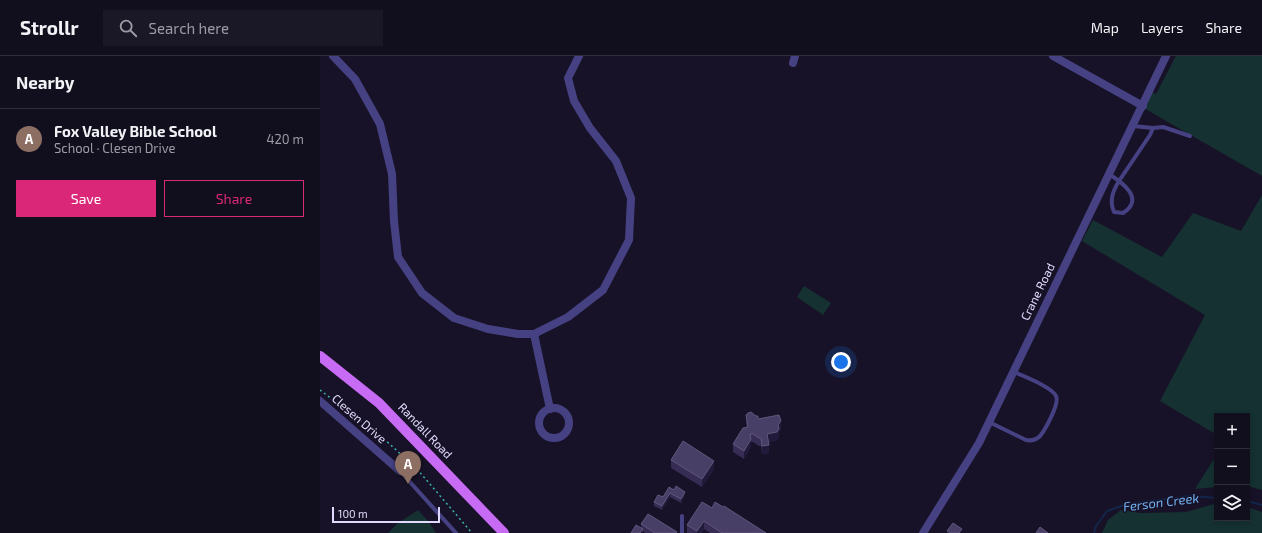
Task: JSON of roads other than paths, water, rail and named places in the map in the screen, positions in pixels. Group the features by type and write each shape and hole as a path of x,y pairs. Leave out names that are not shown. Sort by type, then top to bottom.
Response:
{"main road":[{"name":"Randall Road","path":"320,356 379,403 504,533"}],"street":[{"path":"333,56 355,79 380,124 392,174 394,221 398,256 422,293 454,318 488,329 518,334 534,334 568,317 603,290 629,240 631,198 616,161 590,128 574,101 568,78 579,56"},
{"path":"1053,56 1143,106"},
{"name":"Crane Road","path":"923,533 979,443 1166,56"},
{"path":"534,334 550,409"},
{"name":"Clesen Drive","path":"320,401 400,471"}],"lane":[{"path":"1133,126 1153,128 1163,127 1190,136"},
{"path":"1109,174 1119,181 1128,189 1132,196 1133,201 1130,207 1123,213 1114,212 1111,205 1115,188 1119,181 1150,135 1153,128"},
{"path":"989,422 1026,440 1032,441 1040,436 1057,404 1057,397 1053,392 1034,380 1014,372"},
{"path":"400,471 456,533"},
{"path":"682,516 682,533"}],"waterway":[{"name":"Ferson Creek","path":"1094,533 1096,526 1107,511 1127,504 1191,496 1214,498"},
{"name":"Ferson Creek","path":"1250,502 1262,505"}],"place":[{"name":"Fox Valley Bible School","path":"408,484"}]}
